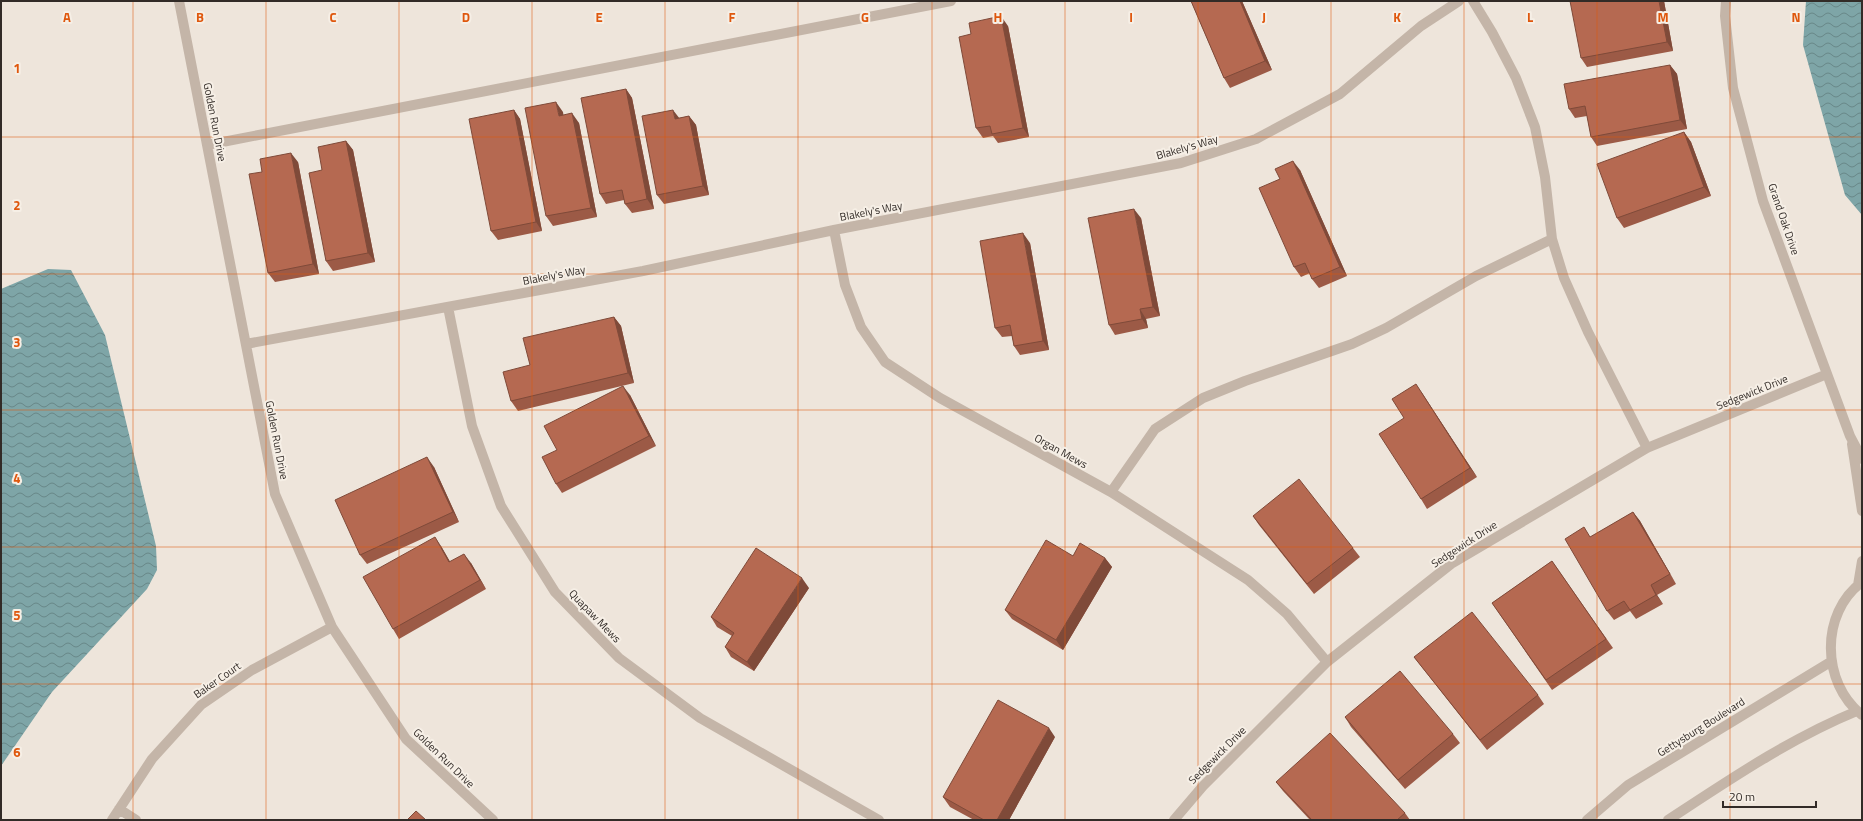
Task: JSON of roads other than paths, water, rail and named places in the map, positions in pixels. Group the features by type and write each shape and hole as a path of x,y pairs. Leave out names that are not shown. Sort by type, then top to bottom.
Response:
{"street":[{"name":"Golden Run Drive","path":"179,1 276,494 332,627 406,739 493,820"},
{"path":"207,145 951,1"},
{"name":"Blakely's Way","path":"246,344 643,271 834,230 1181,163 1256,139 1340,94 1421,26 1459,1"},
{"path":"1473,1 1492,32 1516,78 1534,127 1545,177 1552,239 1564,278 1588,332 1647,448"},
{"name":"Grand Oak Drive","path":"1726,1 1725,16 1733,88 1763,200 1850,436 1862,458"},
{"name":"Organ Mews","path":"834,230 845,285 861,327 885,362 940,398 1111,492 1248,580 1287,614 1327,662"},
{"path":"1111,492 1155,429 1203,398 1352,344 1386,328 1476,276 1552,239"},
{"name":"Quapaw Mews","path":"448,307 472,426 501,506 555,592 619,658 700,718 879,820"},
{"name":"Sedgewick Drive","path":"1174,820 1203,786 1327,662 1451,564 1647,448 1827,374"},
{"name":"Grand Oak Drive","path":"1850,436 1862,511"},
{"path":"1668,820 1758,761 1822,726 1860,713 1845,696 1836,679 1832,661 1831,640 1835,620 1844,600 1860,583 1862,561"},
{"name":"Baker Court","path":"112,820 152,759 201,705 252,670 332,627"},
{"name":"Gettysburg Boulevard","path":"1588,820 1628,785 1832,661"},
{"path":"119,808 136,820"}],"water":[{"path":"1806,1 1862,1 1862,215 1845,195 1803,45"},
{"path":"48,269 71,270 105,335 156,546 157,570 147,589 52,692 1,766 1,289"}]}
